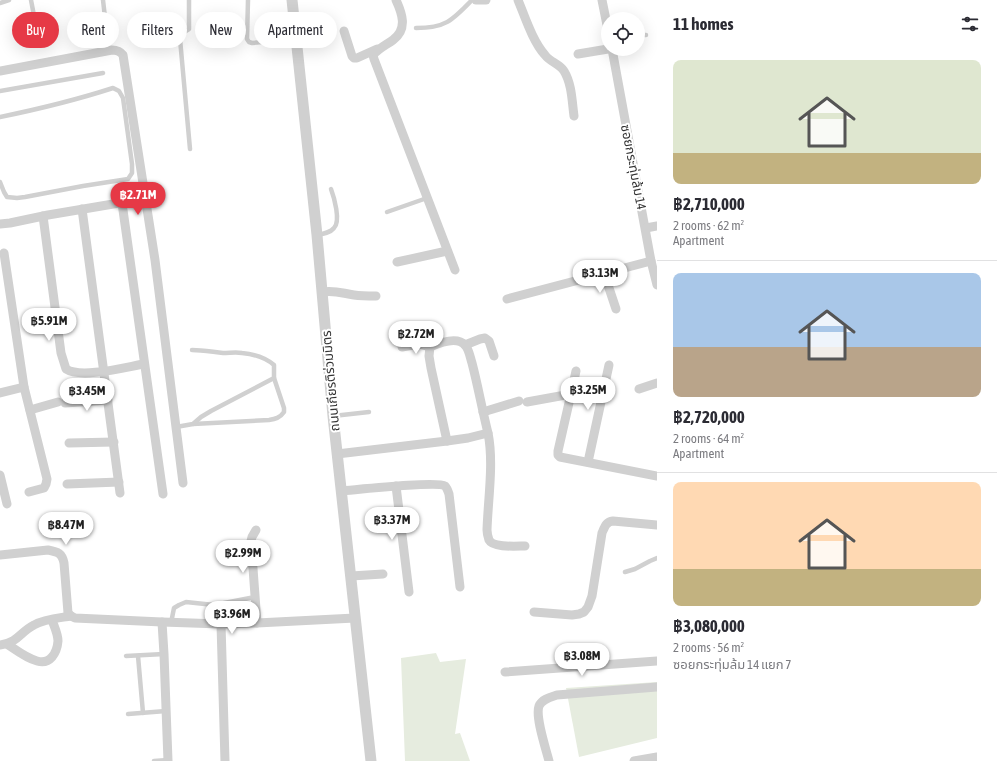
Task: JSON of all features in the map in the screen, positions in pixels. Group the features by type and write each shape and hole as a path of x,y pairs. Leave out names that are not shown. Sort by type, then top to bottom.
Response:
{"street":[{"name":"ถนนเกียรติร่วมมิตร","path":"292,0 293,12"},
{"path":"396,0 403,25 400,33 373,55 455,270"},
{"path":"476,0 486,0"},
{"path":"518,0 528,24 545,56 564,70 571,93 574,116"},
{"path":"602,0 604,12"},
{"path":"344,31 354,58 382,47"},
{"name":"ถนนเกียรติร่วมมิตร","path":"297,48 317,235 333,416 371,761"},
{"path":"0,71 112,50 117,50 123,55 155,260 183,483"},
{"path":"578,54 601,50"},
{"name":"ซอยกระทุ่มล้ม 14","path":"613,56 651,261 657,285"},
{"path":"0,224 126,202 144,364 162,494"},
{"path":"82,209 120,493"},
{"path":"43,216 59,334 66,369 82,373 144,364"},
{"path":"646,228 657,226"},
{"path":"397,262 447,250"},
{"path":"4,253 24,387 46,479 44,488 29,492"},
{"path":"507,300 651,261"},
{"path":"604,273 616,309"},
{"path":"322,292 332,291 364,296 376,296"},
{"path":"465,345 485,338 489,341 494,356"},
{"path":"402,347 419,344 430,347 438,343 450,341 459,341 465,345 475,373 490,447 488,539 492,544 525,546"},
{"path":"430,347 432,368 447,441"},
{"path":"588,462 609,365"},
{"path":"576,370 558,455 564,458 657,476"},
{"path":"639,389 657,383"},
{"path":"0,393 24,387"},
{"path":"483,412 523,401 572,394"},
{"path":"30,410 62,403 108,400"},
{"path":"337,454 447,441 488,433"},
{"path":"69,443 114,442"},
{"path":"0,475 7,504"},
{"path":"67,484 119,482"},
{"path":"341,491 396,486 439,484 444,486 449,494 460,587"},
{"path":"396,486 409,592"},
{"path":"534,612 572,615 584,612 588,607 592,596 602,532 605,525 609,522 613,521 657,525"},
{"path":"256,530 251,541 257,623"},
{"path":"0,555 48,550 56,551 60,554 63,557 64,563 68,613 71,616"},
{"path":"351,576 383,574"},
{"path":"4,645 14,641 41,621 71,616 75,618 221,624 355,618"},
{"path":"4,645 36,661 43,662 49,660 53,656 58,640 52,620"},
{"path":"166,622 164,654 168,761"},
{"path":"221,624 225,761"},
{"path":"504,672 657,661"},
{"path":"549,761 543,743 539,722 538,710 542,701 557,695 657,687"},
{"path":"634,761 654,758"}],"lane":[{"path":"0,3 9,0"},
{"path":"31,0 33,12"},
{"path":"103,0 104,12"},
{"path":"189,0 189,29 181,34 180,39 190,149"},
{"path":"248,0 247,38 249,42 254,43"},
{"path":"416,28 431,28 445,24 458,15 472,0"},
{"path":"0,91 103,73"},
{"path":"0,117 39,109 114,88 119,91 123,98 132,164 132,173 128,179 25,197 7,197 0,182"},
{"path":"317,235 330,232 337,225 334,198 331,189"},
{"path":"387,212 427,198"},
{"path":"176,427 193,424 269,420 282,416 284,412 274,378 274,365 269,361 243,353 192,350"},
{"path":"193,424 211,411 274,378"},
{"path":"333,416 369,412"},
{"path":"625,572 635,569 657,558"},
{"path":"166,622 174,608 186,602 214,605 255,597"},
{"path":"126,656 164,654"},
{"path":"138,656 142,713"},
{"path":"128,714 166,711"},
{"path":"154,761 168,761"}],"shaded area":[{"path":"436,653 440,662 466,659 455,734 460,733 470,761 405,761 401,658"},
{"path":"657,682 657,738 579,757 566,688"}]}
